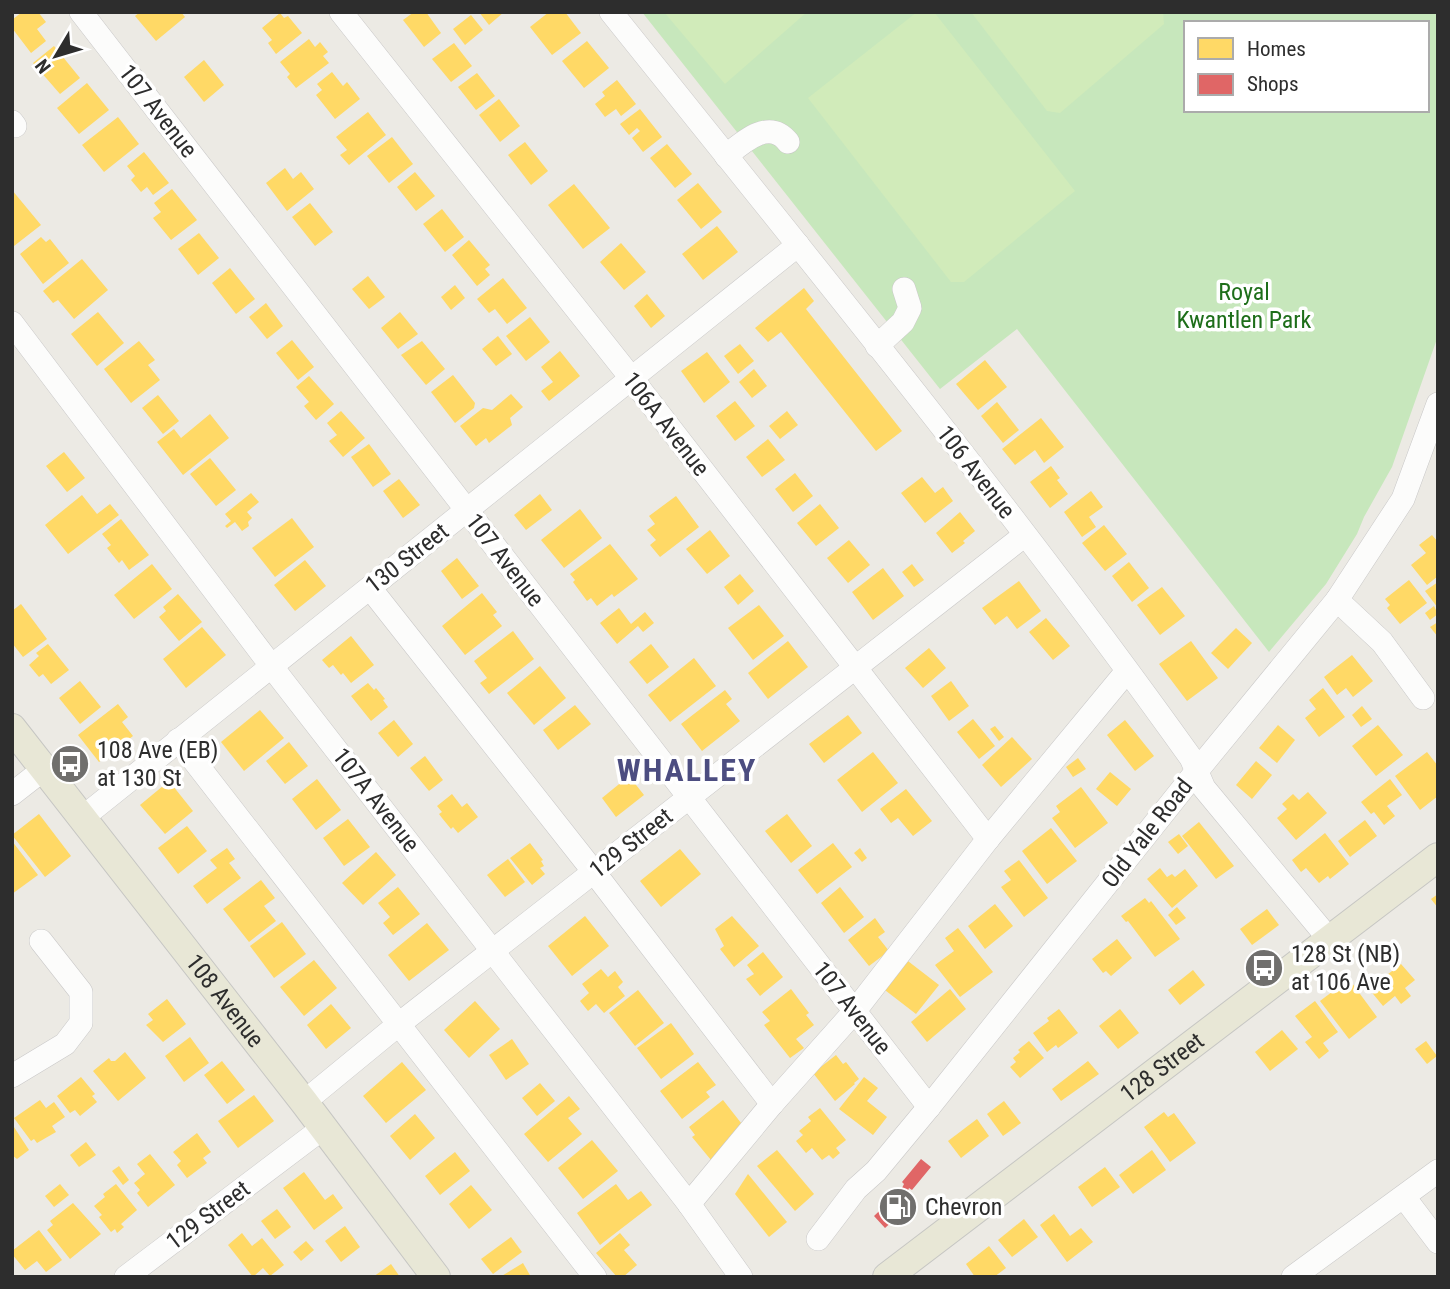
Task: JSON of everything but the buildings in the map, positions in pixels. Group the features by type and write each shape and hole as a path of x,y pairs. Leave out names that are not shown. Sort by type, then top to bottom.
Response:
{"main road":[{"name":"108 Avenue","path":"12,728 304,1102 436,1277"},
{"name":"128 Street","path":"887,1277 1438,857"}],"street":[{"name":"107 Avenue","path":"81,12 929,1107"},
{"name":"106A Avenue","path":"341,12 632,379 988,839"},
{"name":"106 Avenue","path":"611,12 1025,534 1191,758 1204,788 1329,939"},
{"path":"726,156 749,137 760,132 774,132 788,142"},
{"name":"130 Street","path":"82,818 798,245"},
{"path":"877,345 903,322 910,308 904,289"},
{"name":"107A Avenue","path":"12,323 272,666 689,1204 741,1277"},
{"name":"Old Yale Road","path":"818,1238 856,1189 876,1171 929,1107 1337,600 1403,499 1438,404"},
{"name":"129 Street","path":"304,1102 399,1024 1025,534"},
{"path":"370,588 594,872 772,1104"},
{"path":"1337,600 1382,642 1423,698"},
{"path":"689,1204 772,1104 854,1012 988,839 1127,671"},
{"path":"178,740 595,1277"},
{"path":"12,793 44,769"},
{"path":"12,1076 65,1044 81,1023 81,992 41,941"},
{"name":"129 Street","path":"126,1277 323,1128"},
{"path":"1293,1277 1438,1171"},
{"path":"1404,1197 1438,1242"}],"green space":[{"name":"Royal Kwantlen Park","path":"642,12 1438,12 1438,336 1392,467 1357,534 1326,584 1269,652 1017,329 940,389"},
{"path":"664,12 807,12 725,84"},
{"path":"917,12 934,12 1075,191 964,282 951,282 808,98"},
{"path":"971,12 1163,12 1164,24 1060,113 1047,111"}],"place":[{"name":"108 Ave (EB) at 130 St","path":"70,764"},
{"name":"128 St (NB) at 106 Ave","path":"1264,968"},
{"name":"Chevron","path":"898,1207"}],"district":[{"name":"WHALLEY","path":"687,770"}]}
